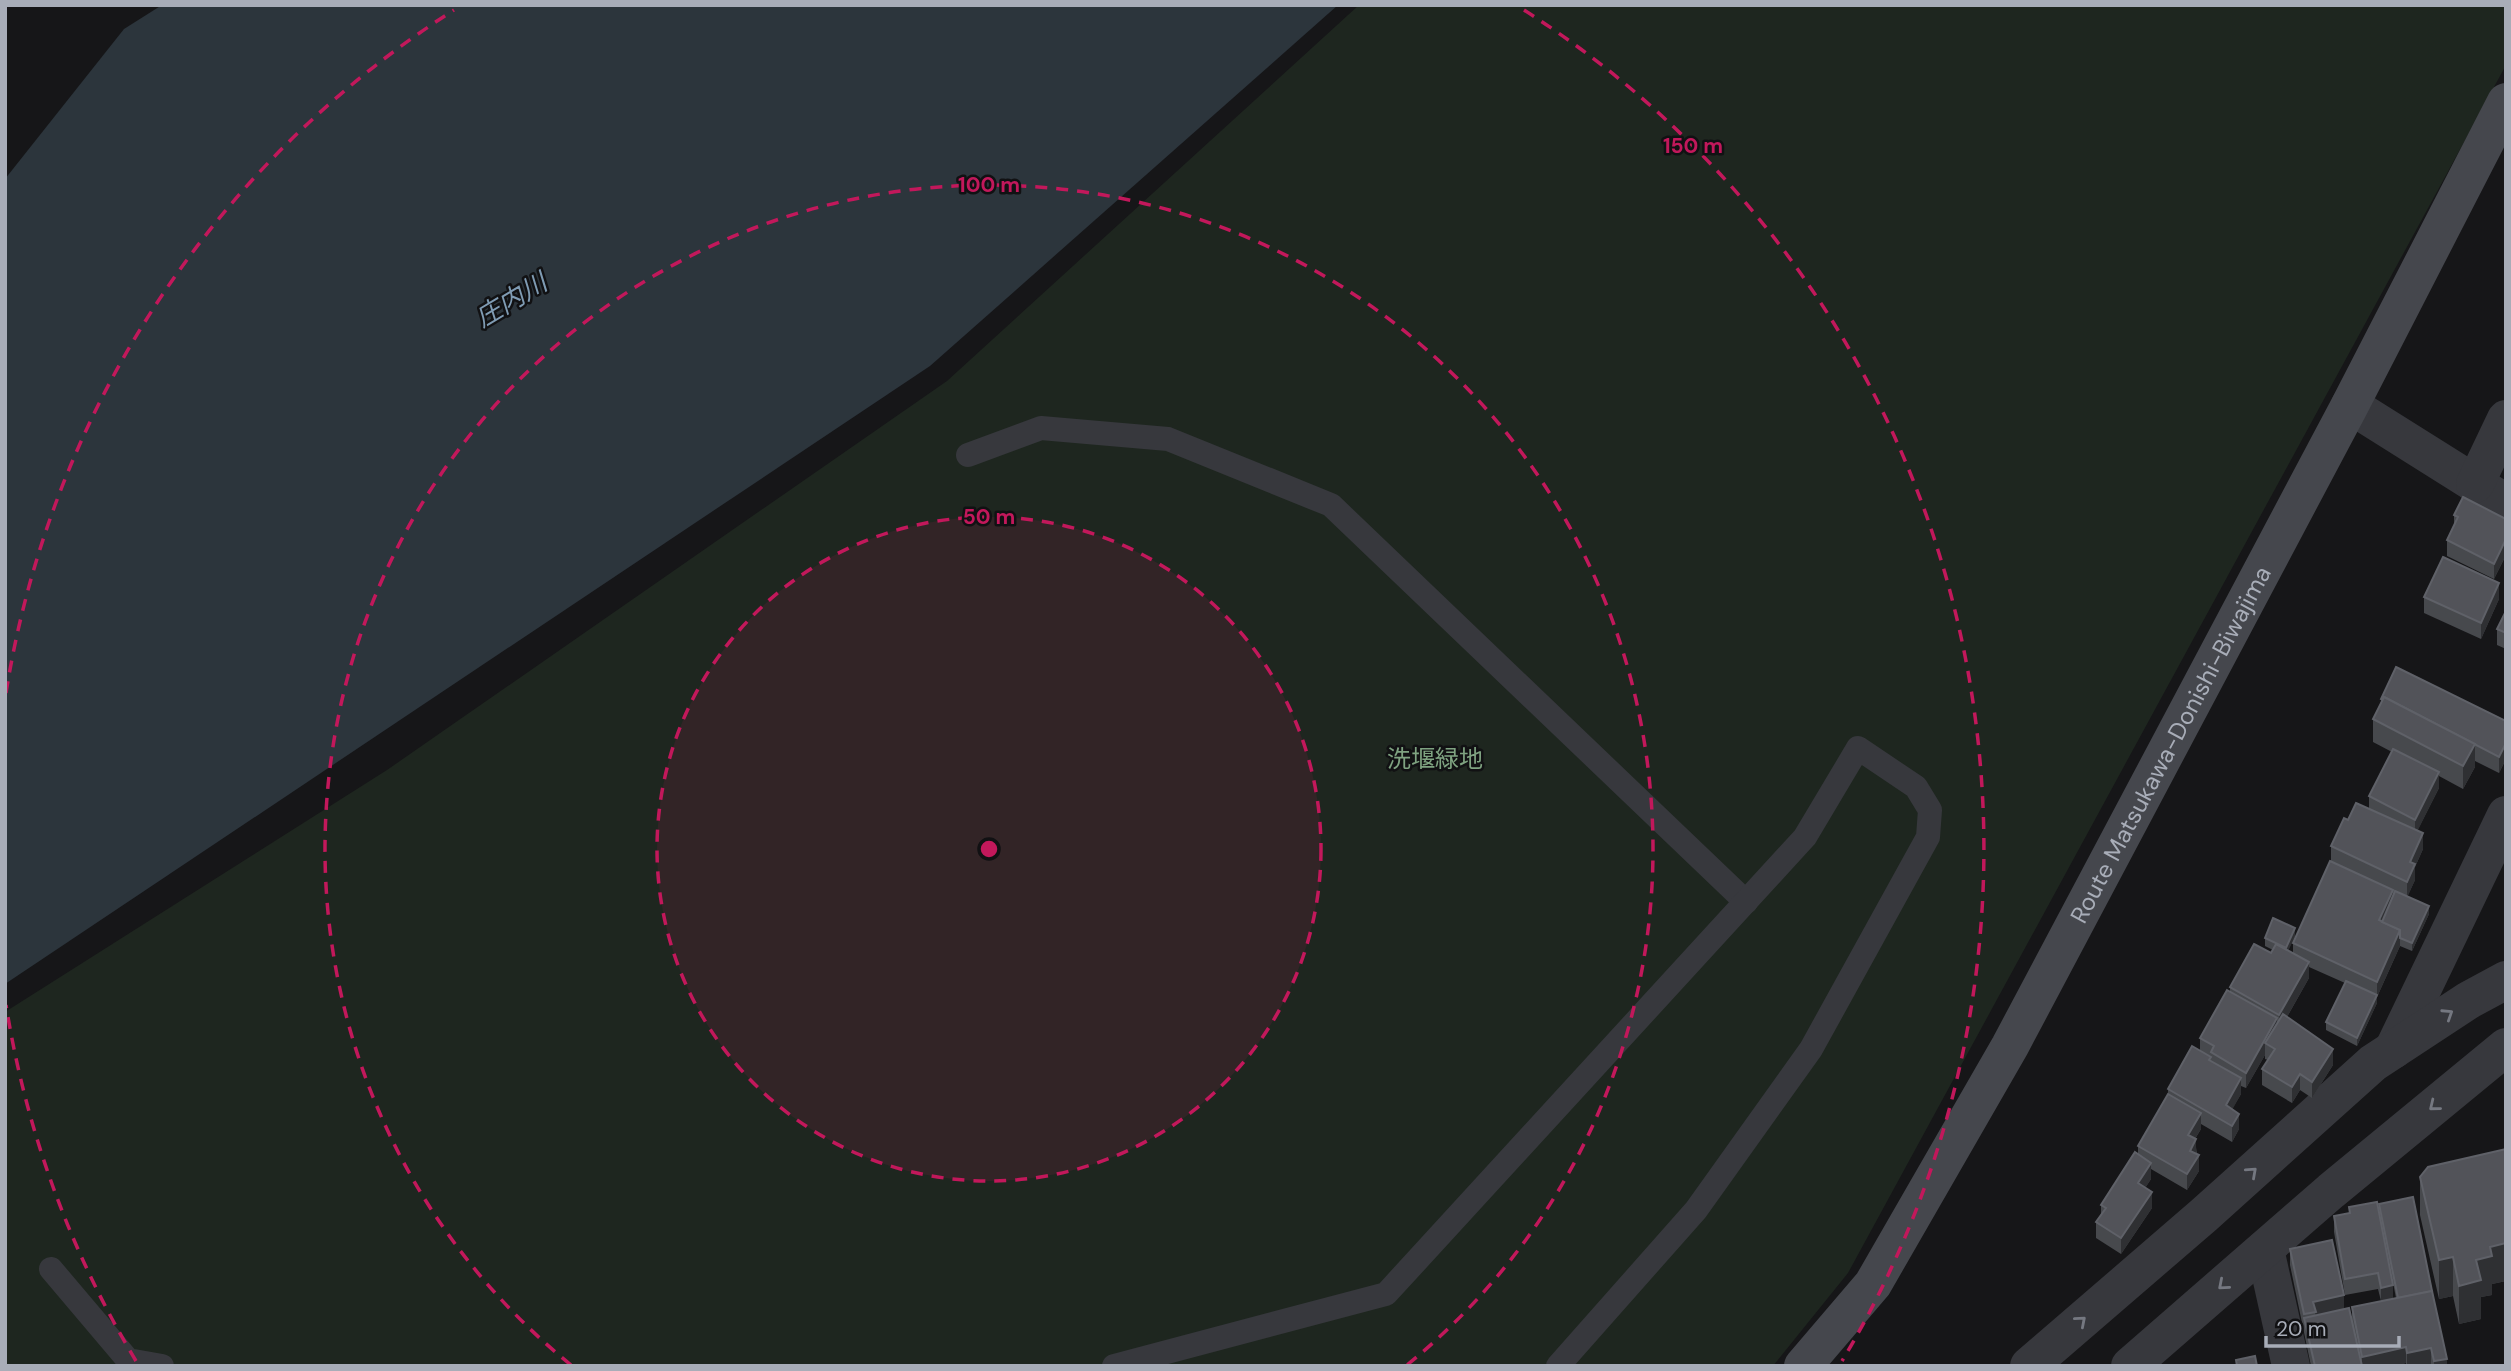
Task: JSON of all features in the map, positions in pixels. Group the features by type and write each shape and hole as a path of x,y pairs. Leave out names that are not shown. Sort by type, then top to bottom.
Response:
{"main road":[{"name":"Route Matsukawa-Donishi-Biwajima","path":"1803,1366 1874,1284 2003,1058 2350,405 2506,102"}],"street":[{"path":"2350,405 2490,494 2506,419"},
{"path":"2393,1050 2506,815"},
{"path":"2029,1366 2204,1215 2373,1063 2506,980"},
{"path":"2130,1366 2506,1047"},
{"path":"2265,1249 2291,1366"}],"lane":[{"path":"968,455 1041,428 1168,439 1331,505 1746,902"},
{"path":"1115,1366 1386,1294 1805,837 1858,748 1916,787 1930,810 1927,838 1811,1049 1696,1210 1558,1366"},
{"path":"51,1269 128,1360 162,1366"}],"green space":[{"name":"洗堰緑地","path":"1359,5 2506,5 2506,65 1848,1273 1773,1366 5,1366 5,1012 387,770 947,381"}],"water":[{"name":"庄内川","path":"162,5 1338,5 930,366 5,984 5,179 124,29"}],"building":[{"path":"2463,497 2506,519 2506,539 2494,564 2447,540 2458,517 2454,515"},
{"path":"2443,557 2499,583 2481,623 2424,597"},
{"path":"2506,611 2506,633 2497,629"},
{"path":"2396,667 2506,721 2506,743 2499,757 2384,697 2381,699"},
{"path":"2384,697 2475,744 2463,766 2373,719"},
{"path":"2393,749 2439,772 2415,820 2369,796"},
{"path":"2356,803 2423,833 2410,862 2415,864 2407,882 2331,846 2344,818 2348,820"},
{"path":"2330,861 2393,890 2379,920 2400,930 2377,982 2293,943"},
{"path":"2395,891 2429,906 2412,943 2400,938 2400,930 2382,922"},
{"path":"2273,918 2295,928 2286,948 2265,938"},
{"path":"2254,944 2271,953 2276,944 2309,962 2279,1015 2230,987"},
{"path":"2346,981 2377,995 2357,1038 2326,1022"},
{"path":"2227,990 2277,1018 2246,1073 2211,1052 2214,1046 2200,1038"},
{"path":"2283,1014 2333,1049 2312,1082 2300,1074 2292,1087 2262,1069 2275,1049 2265,1043"},
{"path":"2192,1046 2211,1057 2209,1060 2241,1078 2226,1105 2239,1114 2232,1126 2168,1089"},
{"path":"2168,1094 2201,1113 2188,1135 2196,1139 2190,1151 2199,1155 2187,1174 2138,1146"},
{"path":"2506,1149 2506,1243 2490,1247 2492,1256 2476,1260 2481,1280 2459,1286 2453,1257 2439,1260 2420,1177 2428,1167"},
{"path":"2135,1152 2151,1163 2138,1183 2152,1192 2121,1238 2096,1222 2106,1208 2101,1205"},
{"path":"2413,1197 2432,1291 2398,1298 2379,1204"},
{"path":"2377,1202 2393,1285 2381,1288 2378,1273 2345,1279 2334,1216 2350,1213 2349,1207"},
{"path":"2332,1240 2344,1295 2313,1302 2316,1312 2304,1314 2290,1249"},
{"path":"2432,1291 2447,1359 2434,1361 2431,1348 2407,1353 2406,1347 2362,1357 2352,1307"},
{"path":"2349,1308 2362,1366 2315,1366 2304,1318"},
{"path":"2255,1356 2257,1366 2237,1366 2236,1360"}]}
